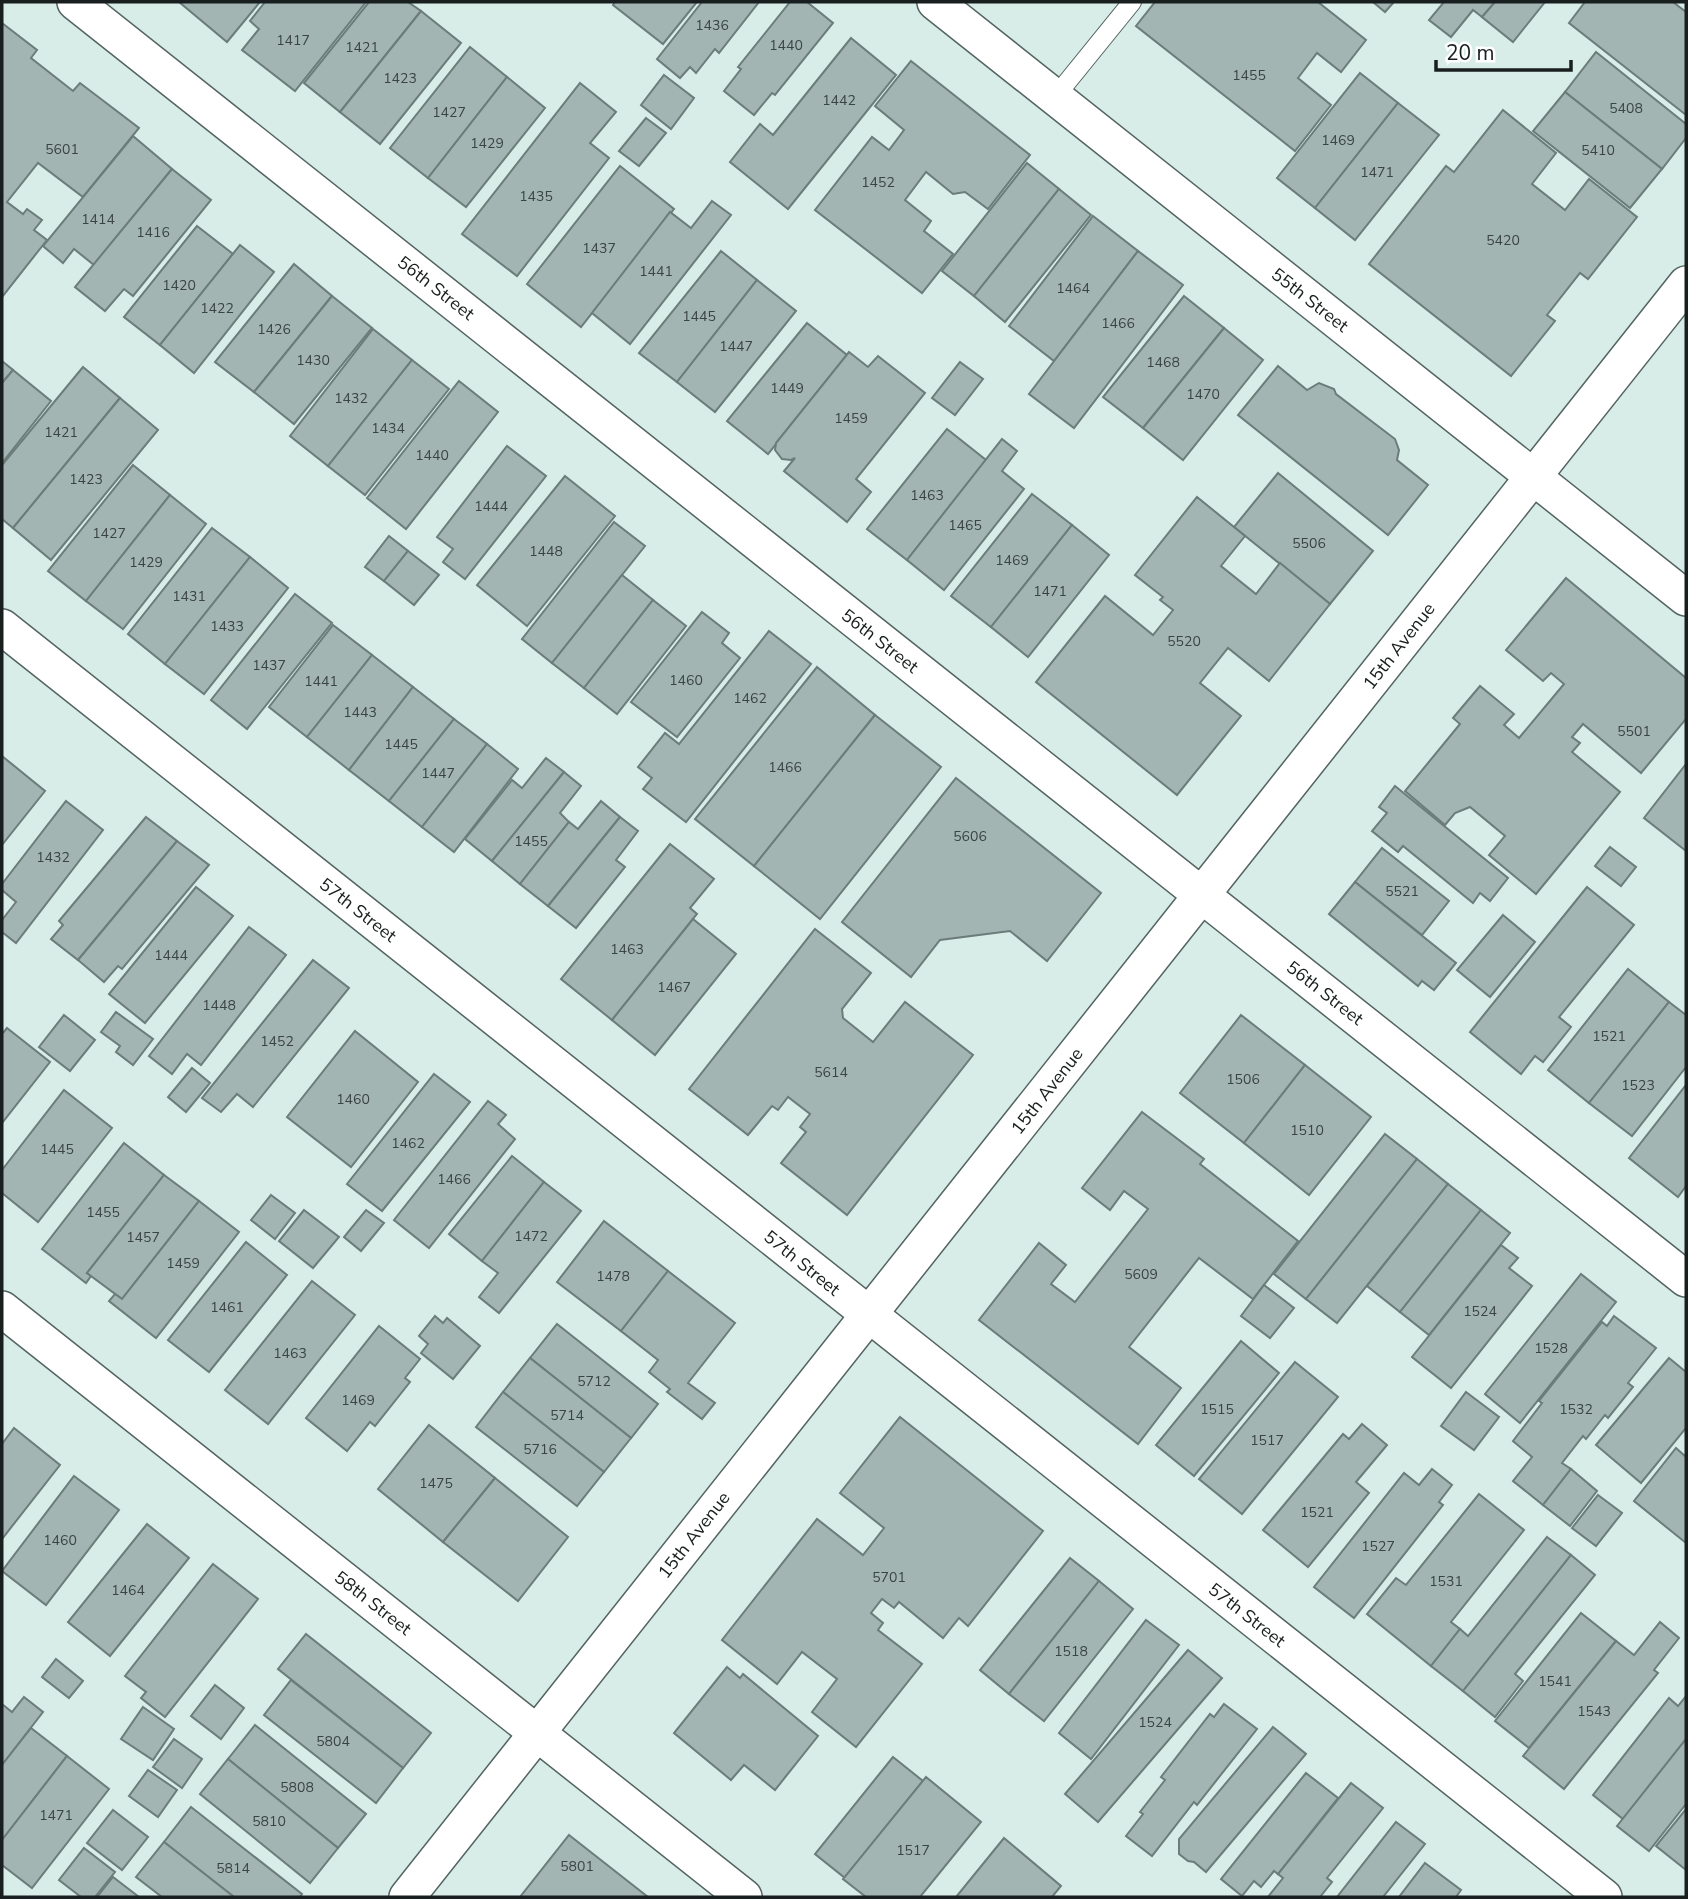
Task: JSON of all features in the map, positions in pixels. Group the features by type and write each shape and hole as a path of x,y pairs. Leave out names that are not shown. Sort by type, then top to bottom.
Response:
{"street":[{"name":"56th Street","path":"75,2 1686,1279"},
{"name":"55th Street","path":"935,2 1686,598"},
{"name":"15th Avenue","path":"407,1897 1686,284"},
{"name":"57th Street","path":"2,627 1604,1897"},
{"name":"58th Street","path":"2,1309 744,1897"}],"lane":[{"path":"1055,97 1132,2"}],"building":[{"path":"179,2 260,2 227,42"},
{"path":"265,2 366,2 295,91 242,50 259,29 250,21"},
{"path":"369,2 408,2 421,11 340,112 304,83"},
{"path":"615,2 697,2 663,44 613,5"},
{"path":"702,2 759,2 719,53 715,49 696,73 690,67 680,78 657,59"},
{"path":"790,2 807,2 833,23 775,95 772,93 754,115 724,91 741,69 738,67"},
{"path":"1155,2 1318,2 1366,40 1341,72 1317,53 1298,78 1331,105 1295,151 1136,26"},
{"path":"1373,2 1394,2 1385,12"},
{"path":"1444,2 1495,2 1482,17 1473,10 1451,37 1429,20"},
{"path":"1495,2 1545,2 1513,42 1482,17"},
{"path":"1585,2 1673,2 1686,12 1686,115 1569,23"},
{"path":"421,11 461,43 380,144 340,112"},
{"path":"2,23 37,50 31,58 73,91 80,83 139,128 83,197 38,163 7,202 23,214 27,209 42,220 34,230 47,240 2,297"},
{"path":"851,38 896,75 788,209 730,162 760,124 773,135"},
{"path":"470,47 507,77 428,178 390,148"},
{"path":"1596,52 1686,124 1686,138 1662,169 1565,92"},
{"path":"911,61 1030,155 988,209 965,192 953,194 926,172 905,200 931,221 924,231 953,254 922,293 815,210 872,137 889,150 904,130 875,106"},
{"path":"1360,73 1398,103 1315,208 1277,178"},
{"path":"664,75 694,98 671,129 641,105"},
{"path":"507,77 545,108 466,207 428,178"},
{"path":"580,83 616,112 590,143 609,158 517,276 462,234"},
{"path":"1565,92 1662,169 1630,208 1533,131"},
{"path":"1398,103 1439,135 1355,240 1315,208"},
{"path":"1503,110 1556,153 1532,184 1565,210 1589,179 1637,217 1588,279 1580,273 1547,315 1555,321 1511,376 1369,264 1446,166 1454,172"},
{"path":"646,118 666,133 639,166 619,151"},
{"path":"133,136 172,169 94,265 74,249 63,263 43,246"},
{"path":"1027,163 1059,189 974,296 942,271"},
{"path":"620,166 674,209 581,327 527,284"},
{"path":"172,169 211,200 133,296 124,289 105,311 75,287"},
{"path":"1059,189 1091,215 1005,322 974,296"},
{"path":"712,201 731,215 630,344 592,313 670,212 691,228"},
{"path":"1093,216 1138,251 1054,361 1009,326"},
{"path":"197,226 233,254 160,345 124,317"},
{"path":"240,245 274,272 194,373 160,345"},
{"path":"721,251 757,280 677,382 639,353"},
{"path":"1138,251 1183,285 1074,428 1029,394"},
{"path":"294,264 332,296 254,392 215,362"},
{"path":"757,280 796,311 715,412 677,382"},
{"path":"332,296 372,328 294,424 254,392"},
{"path":"1184,296 1224,328 1143,428 1103,397"},
{"path":"807,323 847,355 768,454 727,421"},
{"path":"1224,328 1263,360 1183,460 1143,428"},
{"path":"373,329 412,360 328,466 290,436"},
{"path":"849,352 868,367 878,356 925,393 856,479 871,492 847,522 784,471 795,458 782,459 775,450 776,443"},
{"path":"412,360 449,389 365,495 328,466"},
{"path":"2,361 13,370 2,383"},
{"path":"960,362 983,379 955,415 932,398"},
{"path":"1278,366 1307,390 1319,383 1334,389 1336,394 1395,439 1399,450 1397,460 1428,485 1388,535 1238,415"},
{"path":"83,367 120,398 13,528 2,519 2,465"},
{"path":"13,370 51,401 2,463 2,383"},
{"path":"459,381 498,412 406,529 367,498"},
{"path":"120,398 158,430 51,560 13,528"},
{"path":"947,429 986,460 907,560 867,529"},
{"path":"1002,439 1017,451 1002,471 1024,489 944,590 907,560"},
{"path":"507,446 546,476 465,579 443,562 453,549 437,537"},
{"path":"133,465 170,495 86,601 48,571"},
{"path":"1278,473 1373,551 1330,604 1234,527"},
{"path":"565,476 615,516 527,626 477,585"},
{"path":"1032,494 1072,525 991,627 951,596"},
{"path":"170,495 206,524 123,629 86,601"},
{"path":"1197,497 1245,536 1221,566 1256,594 1280,563 1330,604 1269,681 1228,648 1200,683 1241,716 1177,795 1036,682 1105,596 1153,635 1173,610 1160,600 1163,597 1135,575"},
{"path":"614,522 645,546 552,663 522,639"},
{"path":"1072,525 1109,555 1028,657 991,627"},
{"path":"212,528 250,557 165,664 128,634"},
{"path":"389,536 408,551 384,581 365,567"},
{"path":"408,551 439,575 414,605 384,581"},
{"path":"250,557 288,588 204,694 165,664"},
{"path":"622,575 653,600 584,688 552,663"},
{"path":"1566,578 1686,678 1686,719 1641,773 1583,724 1572,737 1580,743 1572,752 1620,792 1536,894 1489,855 1505,836 1470,807 1455,813 1445,825 1405,791 1460,724 1453,718 1480,686 1514,714 1504,725 1519,738 1564,684 1551,673 1543,681 1506,650"},
{"path":"295,594 332,623 247,729 211,700"},
{"path":"653,600 686,626 617,714 584,688"},
{"path":"702,612 729,633 722,643 740,658 677,737 631,702"},
{"path":"333,625 372,655 307,737 269,707"},
{"path":"769,631 811,664 686,822 643,789 652,778 638,767 665,733 679,744"},
{"path":"372,655 413,687 349,770 307,737"},
{"path":"817,667 875,715 754,866 695,819"},
{"path":"413,687 454,719 389,801 349,770"},
{"path":"875,715 941,767 820,919 754,866"},
{"path":"454,719 487,744 422,827 389,801"},
{"path":"487,744 518,769 454,852 422,827"},
{"path":"2,756 45,791 2,845"},
{"path":"546,758 564,772 492,861 465,839 512,780 522,788"},
{"path":"1686,764 1686,851 1644,818"},
{"path":"564,772 581,786 560,813 569,822 520,884 492,861"},
{"path":"956,778 1101,893 1047,961 1010,931 940,940 911,977 842,922"},
{"path":"1395,786 1508,878 1490,901 1480,893 1473,903 1403,846 1398,852 1372,831 1387,813 1379,807"},
{"path":"66,801 103,830 16,943 2,932 2,920 16,902 2,890 2,884"},
{"path":"601,801 620,817 548,906 520,884 569,822 578,829"},
{"path":"146,817 177,841 78,960 51,939 63,925 59,921"},
{"path":"620,817 638,831 616,860 625,867 576,928 548,906"},
{"path":"177,841 209,865 122,969 118,966 104,982 78,960"},
{"path":"670,844 714,879 690,908 697,914 612,1020 561,979"},
{"path":"1610,847 1636,867 1621,886 1595,866"},
{"path":"1382,848 1449,901 1422,935 1355,882"},
{"path":"1355,882 1456,963 1434,990 1422,981 1418,986 1329,914"},
{"path":"196,887 233,916 145,1023 109,994"},
{"path":"1587,887 1634,925 1559,1017 1571,1027 1543,1062 1535,1056 1521,1074 1470,1032"},
{"path":"1503,915 1535,942 1490,997 1457,970"},
{"path":"693,919 736,954 655,1055 612,1020"},
{"path":"249,927 286,955 201,1065 187,1054 172,1074 149,1056"},
{"path":"815,929 871,973 842,1009 843,1018 873,1042 905,1002 973,1055 847,1215 781,1163 806,1132 800,1127 810,1114 788,1097 778,1110 772,1106 748,1135 689,1089"},
{"path":"313,960 349,988 253,1107 237,1094 221,1112 202,1098"},
{"path":"1628,969 1669,1002 1589,1103 1548,1070"},
{"path":"1669,1002 1686,1015 1686,1067 1632,1136 1589,1103"},
{"path":"116,1012 153,1039 133,1065 116,1052 120,1046 101,1032"},
{"path":"64,1015 95,1040 70,1071 39,1047"},
{"path":"1241,1015 1305,1065 1244,1143 1180,1093"},
{"path":"7,1028 50,1062 2,1123 2,1034"},
{"path":"355,1031 418,1082 351,1167 287,1117"},
{"path":"1305,1065 1371,1117 1309,1195 1244,1143"},
{"path":"192,1068 210,1083 186,1112 168,1097"},
{"path":"434,1074 470,1102 382,1211 347,1184"},
{"path":"1686,1085 1686,1186 1678,1197 1629,1158"},
{"path":"64,1090 112,1128 38,1222 2,1193 2,1170"},
{"path":"488,1101 506,1115 498,1124 515,1139 429,1248 394,1220"},
{"path":"1142,1112 1204,1159 1200,1164 1298,1241 1253,1299 1199,1258 1129,1347 1181,1388 1138,1444 979,1320 1039,1243 1066,1265 1051,1284 1075,1302 1148,1209 1124,1191 1110,1210 1082,1188"},
{"path":"1385,1134 1417,1159 1306,1299 1274,1274"},
{"path":"124,1143 164,1175 87,1273 91,1276 86,1283 42,1249"},
{"path":"512,1156 544,1182 482,1261 449,1234"},
{"path":"1417,1159 1448,1184 1337,1323 1306,1299"},
{"path":"164,1175 199,1201 122,1299 87,1273"},
{"path":"544,1182 581,1211 499,1313 479,1297 498,1273 482,1261"},
{"path":"1448,1184 1481,1210 1400,1312 1367,1286"},
{"path":"271,1195 295,1213 275,1239 251,1220"},
{"path":"199,1201 239,1232 156,1338 109,1301 115,1294 122,1299"},
{"path":"304,1210 339,1237 313,1268 279,1241"},
{"path":"366,1210 384,1223 361,1251 344,1237"},
{"path":"1481,1210 1510,1233 1429,1335 1400,1312"},
{"path":"604,1221 668,1271 621,1331 557,1282"},
{"path":"246,1242 287,1275 209,1372 168,1340"},
{"path":"1501,1245 1518,1258 1509,1268 1532,1286 1451,1388 1412,1357"},
{"path":"668,1271 735,1323 688,1383 715,1403 702,1419 667,1392 670,1389 649,1372 658,1360 621,1331"},
{"path":"1581,1274 1616,1302 1520,1423 1485,1394"},
{"path":"312,1281 355,1315 268,1424 225,1390"},
{"path":"1264,1285 1294,1308 1270,1338 1241,1316"},
{"path":"435,1316 443,1323 447,1318 480,1346 453,1379 421,1353 428,1344 419,1336"},
{"path":"1614,1316 1656,1348 1628,1383 1633,1387 1608,1418 1605,1415 1586,1439 1583,1436 1562,1463 1571,1469 1543,1505 1513,1481 1532,1457 1513,1441 1542,1403 1539,1401 1602,1322 1607,1326"},
{"path":"557,1324 658,1404 631,1438 530,1358"},
{"path":"379,1326 420,1359 405,1378 410,1382 375,1426 370,1422 347,1451 306,1418"},
{"path":"1241,1341 1279,1373 1194,1476 1156,1445"},
{"path":"530,1358 631,1438 604,1472 503,1392"},
{"path":"1669,1358 1686,1372 1686,1428 1641,1483 1596,1445"},
{"path":"1295,1362 1338,1397 1242,1514 1199,1479"},
{"path":"503,1392 604,1472 577,1506 476,1427"},
{"path":"1466,1392 1499,1417 1474,1450 1441,1426"},
{"path":"900,1417 1043,1531 968,1626 959,1618 943,1638 899,1602 894,1608 882,1599 871,1613 883,1623 878,1630 922,1664 856,1747 812,1712 837,1679 802,1652 777,1684 722,1640 817,1519 863,1555 884,1528 840,1493"},
{"path":"1362,1424 1387,1445 1356,1482 1369,1493 1308,1567 1263,1530 1343,1434 1349,1439"},
{"path":"429,1425 495,1478 443,1542 378,1489"},
{"path":"14,1428 60,1465 2,1539 2,1444"},
{"path":"1676,1448 1686,1457 1686,1543 1634,1501"},
{"path":"1432,1469 1452,1485 1439,1502 1443,1505 1354,1618 1314,1587 1404,1473 1419,1485"},
{"path":"1571,1469 1597,1491 1570,1526 1543,1505"},
{"path":"74,1476 119,1510 46,1605 2,1571"},
{"path":"495,1478 568,1537 518,1601 443,1542"},
{"path":"1479,1494 1524,1530 1451,1622 1460,1629 1431,1666 1367,1614 1396,1578 1406,1585"},
{"path":"1598,1495 1622,1513 1596,1546 1572,1528"},
{"path":"147,1524 189,1558 110,1656 68,1622"},
{"path":"1547,1537 1571,1555 1463,1691 1431,1666 1460,1629 1468,1636"},
{"path":"1571,1555 1595,1575 1515,1674 1523,1681 1495,1717 1463,1691"},
{"path":"1070,1558 1099,1581 1009,1694 980,1670"},
{"path":"213,1564 258,1599 165,1717 141,1698 146,1692 125,1676"},
{"path":"1099,1581 1133,1609 1044,1721 1009,1694"},
{"path":"1581,1613 1616,1641 1529,1748 1495,1721"},
{"path":"1146,1620 1179,1645 1091,1759 1059,1733"},
{"path":"1660,1622 1679,1638 1654,1670 1658,1673 1564,1789 1523,1756 1616,1641 1634,1655"},
{"path":"306,1634 431,1733 403,1768 278,1669"},
{"path":"1188,1650 1222,1678 1098,1822 1065,1794"},
{"path":"56,1659 83,1681 69,1698 42,1677"},
{"path":"727,1667 740,1678 743,1674 818,1736 775,1790 744,1765 731,1780 674,1733"},
{"path":"291,1680 403,1768 376,1803 264,1715"},
{"path":"215,1685 244,1708 221,1739 191,1716"},
{"path":"1686,1696 1686,1739 1623,1819 1593,1795 1669,1698 1678,1706"},
{"path":"24,1697 43,1712 2,1765 2,1704 12,1712"},
{"path":"1224,1704 1257,1729 1197,1805 1194,1802 1152,1856 1126,1836 1143,1814 1140,1812 1165,1780 1161,1777 1210,1714 1214,1717"},
{"path":"143,1707 174,1729 153,1760 121,1739"},
{"path":"255,1725 366,1814 338,1848 228,1759"},
{"path":"1273,1727 1306,1754 1206,1872 1179,1854 1179,1839"},
{"path":"31,1728 67,1756 2,1840 2,1765"},
{"path":"174,1739 202,1759 182,1788 153,1767"},
{"path":"1686,1739 1686,1804 1649,1851 1617,1826"},
{"path":"67,1756 109,1789 32,1888 2,1865 2,1840"},
{"path":"893,1757 923,1781 845,1878 815,1854"},
{"path":"228,1759 338,1848 310,1883 200,1794"},
{"path":"148,1770 177,1790 158,1817 129,1796"},
{"path":"1306,1773 1338,1798 1278,1874 1274,1871 1261,1887 1254,1881 1242,1896 1221,1879"},
{"path":"926,1777 981,1822 920,1897 866,1897 843,1879"},
{"path":"1351,1783 1383,1808 1327,1878 1332,1882 1320,1897 1268,1897 1283,1878 1278,1874"},
{"path":"191,1807 302,1894 300,1897 234,1897 164,1842"},
{"path":"1686,1809 1686,1870 1656,1846"},
{"path":"113,1810 148,1837 122,1870 87,1843"},
{"path":"1396,1822 1425,1844 1383,1897 1337,1897"},
{"path":"569,1835 648,1897 520,1897"},
{"path":"1004,1838 1061,1886 1052,1897 956,1897"},
{"path":"164,1842 234,1897 162,1897 136,1877"},
{"path":"84,1848 115,1872 95,1897 81,1897 59,1880"},
{"path":"1425,1863 1461,1890 1456,1897 1399,1897"},
{"path":"113,1877 139,1897 97,1897"}]}
